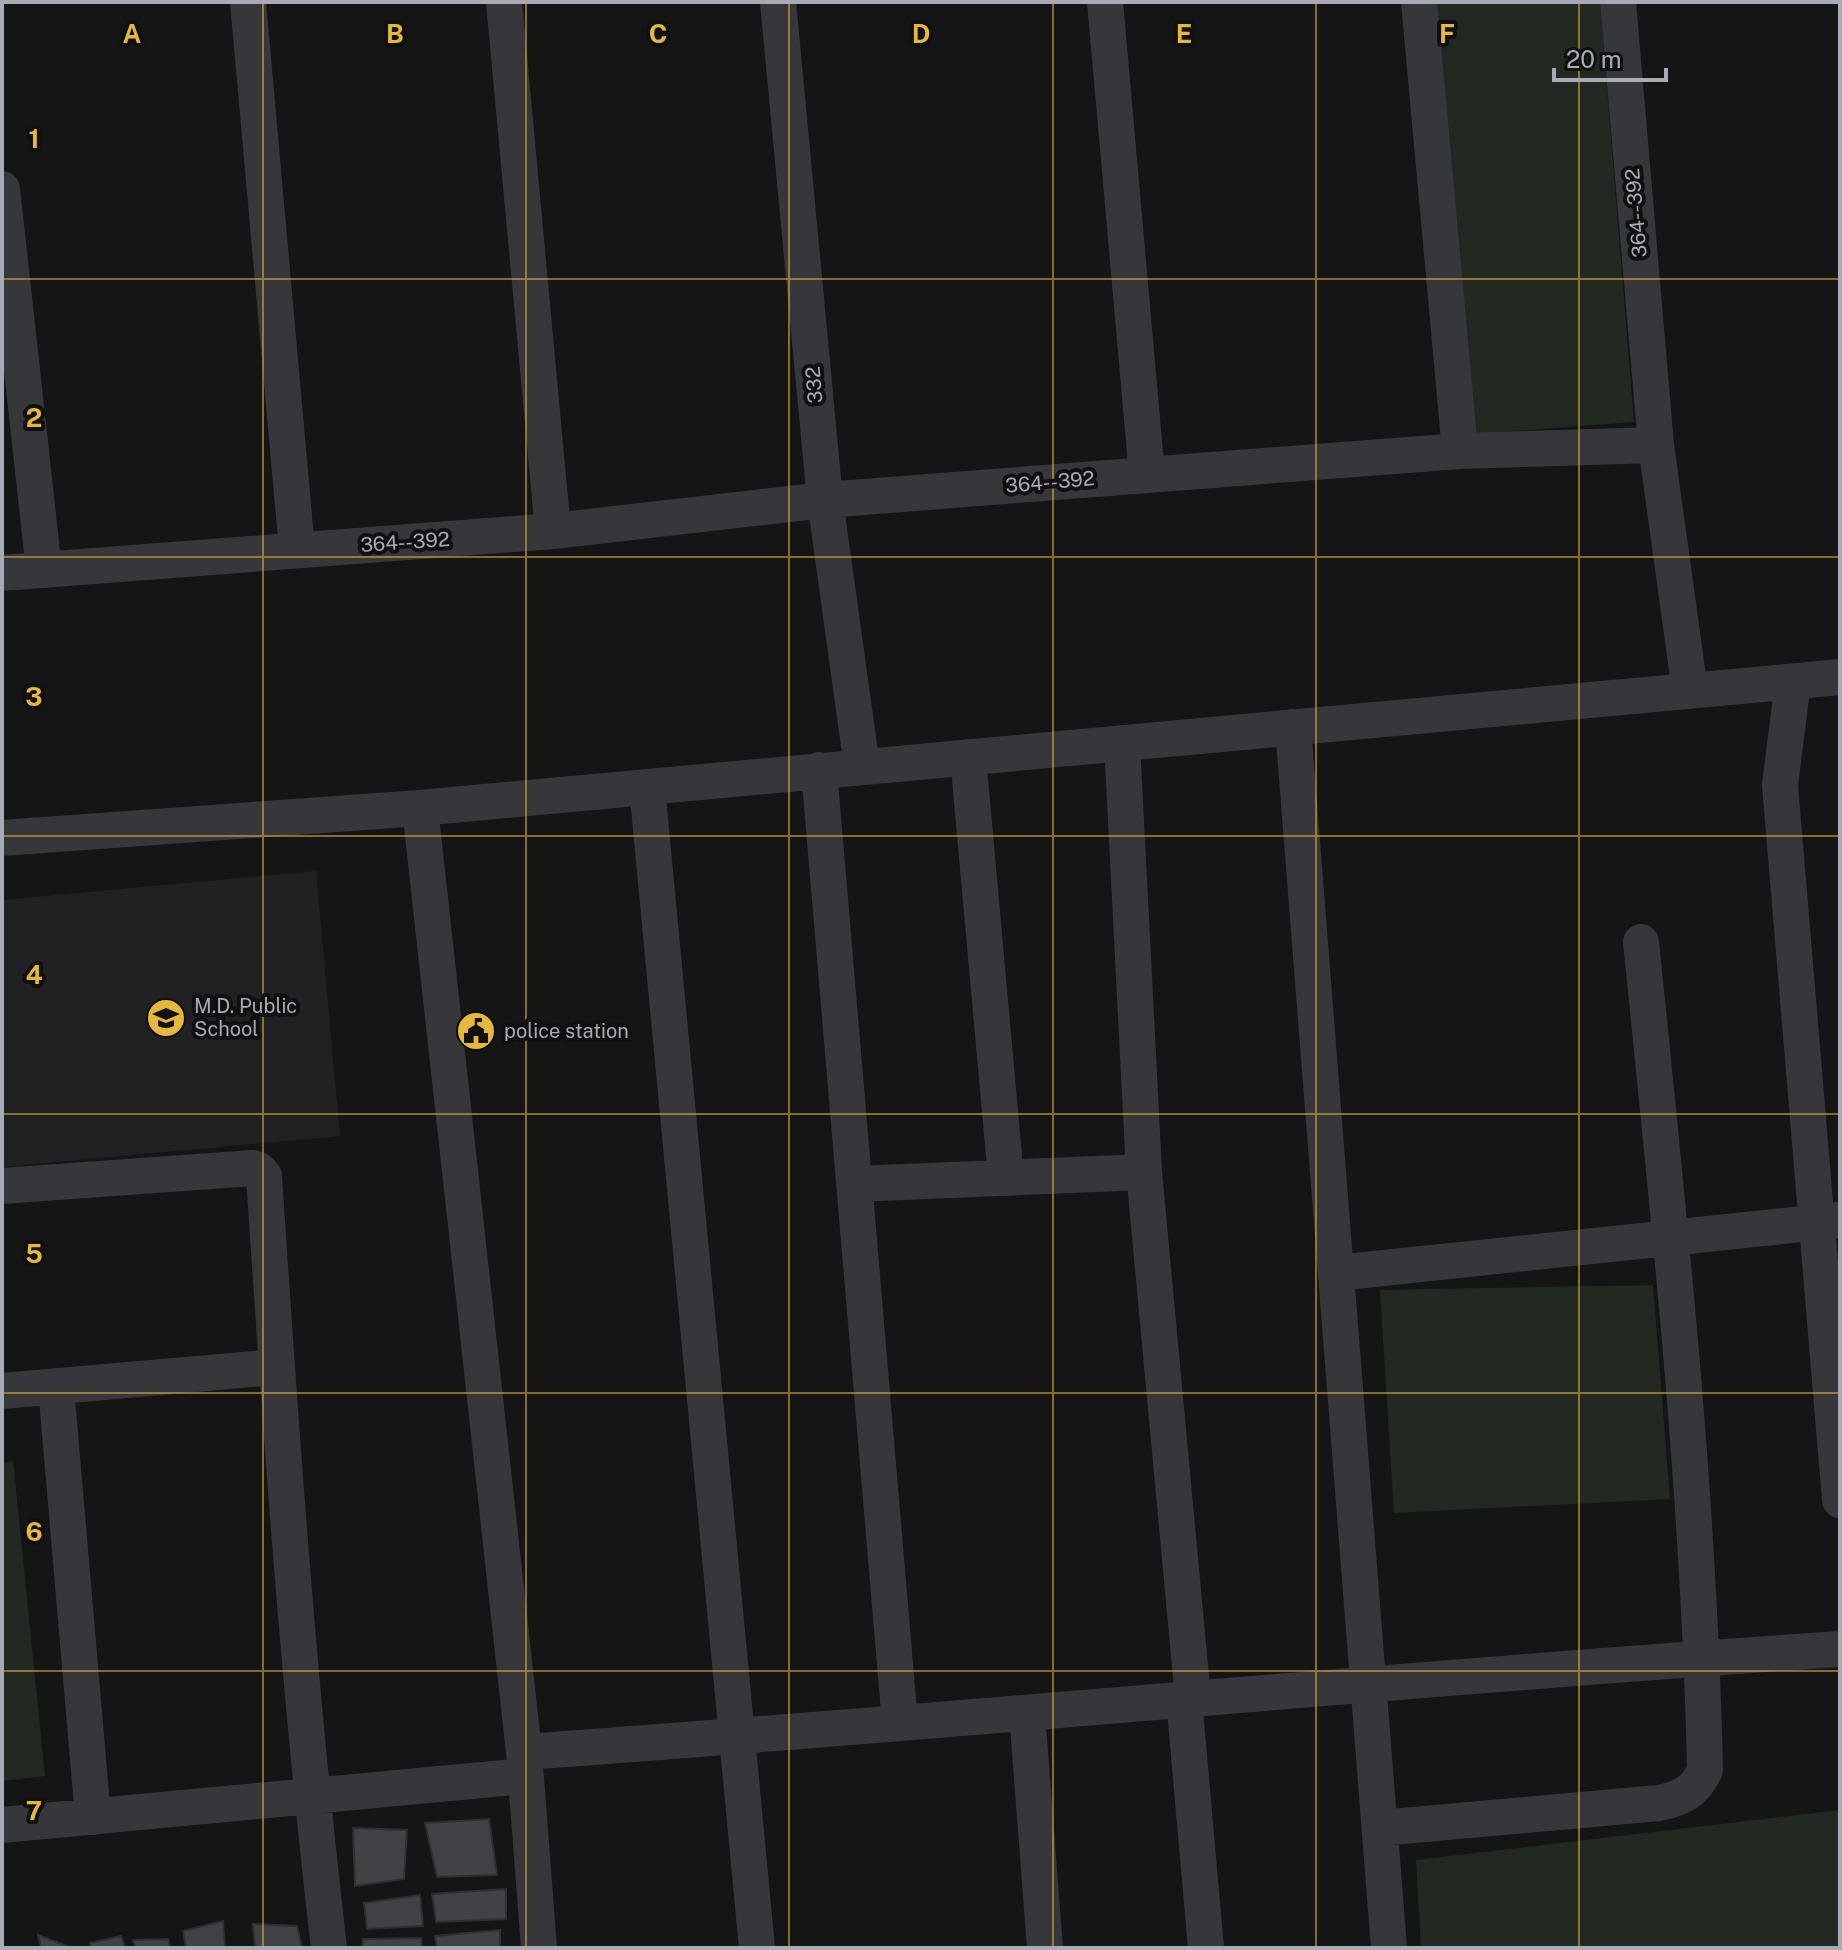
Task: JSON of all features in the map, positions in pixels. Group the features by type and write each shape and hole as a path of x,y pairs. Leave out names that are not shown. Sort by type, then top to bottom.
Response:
{"street":[{"path":"248,2 297,550"},
{"path":"504,2 553,531"},
{"name":"332","path":"778,2 825,500 862,767"},
{"path":"1105,2 1147,475"},
{"path":"1419,2 1460,451"},
{"name":"364--392","path":"2,573 553,531 825,500 1147,475 1460,451 1656,445 1618,2"},
{"path":"2,189 44,570"},
{"path":"1656,445 1690,691"},
{"path":"2,838 420,808 1840,677"},
{"path":"1793,682 1780,785 1828,1222 1840,1500"},
{"path":"1293,727 1389,1948"},
{"path":"1122,743 1144,1172 1206,1948"},
{"path":"968,757 1006,1178"},
{"path":"819,770 900,1723"},
{"path":"647,787 757,1948"},
{"path":"420,808 524,1764 539,1948"},
{"path":"1380,1828 1659,1803 1687,1795 1699,1784 1705,1770 1703,1658 1671,1238 1641,942"},
{"path":"2,1186 253,1168 264,1176 276,1367 311,1794 329,1948"},
{"path":"855,1184 1144,1172"},
{"path":"1336,1273 1828,1222"},
{"path":"2,1391 276,1367"},
{"path":"56,1387 93,1817"},
{"path":"2,1825 311,1794 737,1737 1368,1683 1840,1649"},
{"path":"1027,1713 1045,1948"}],"shaded area":[{"path":"1434,2 1600,2 1634,422 1474,434"},
{"name":"M.D. Public School","path":"316,871 340,1136 2,1167 2,900"},
{"path":"1653,1285 1670,1499 1394,1513 1380,1290"},
{"path":"13,1461 45,1776 2,1781 2,1463"},
{"path":"1840,1810 1840,1948 1421,1948 1416,1860"}],"building":[{"path":"489,1819 497,1875 437,1877 425,1823"},
{"path":"353,1828 407,1830 404,1879 355,1886"},
{"path":"506,1889 506,1919 436,1922 432,1894"},
{"path":"420,1895 423,1926 367,1929 364,1903"},
{"path":"223,1921 225,1948 186,1948 183,1931"},
{"path":"253,1924 297,1926 302,1948 255,1948"},
{"path":"500,1930 500,1948 437,1948 435,1936"},
{"path":"38,1935 72,1948 41,1948"},
{"path":"121,1936 125,1948 91,1948 90,1943"},
{"path":"421,1938 422,1948 362,1948 363,1939"},
{"path":"168,1939 170,1948 136,1948 133,1940"}],"place":[{"name":"M.D. Public School","path":"166,1018"},
{"name":"police station","path":"476,1031"}]}
